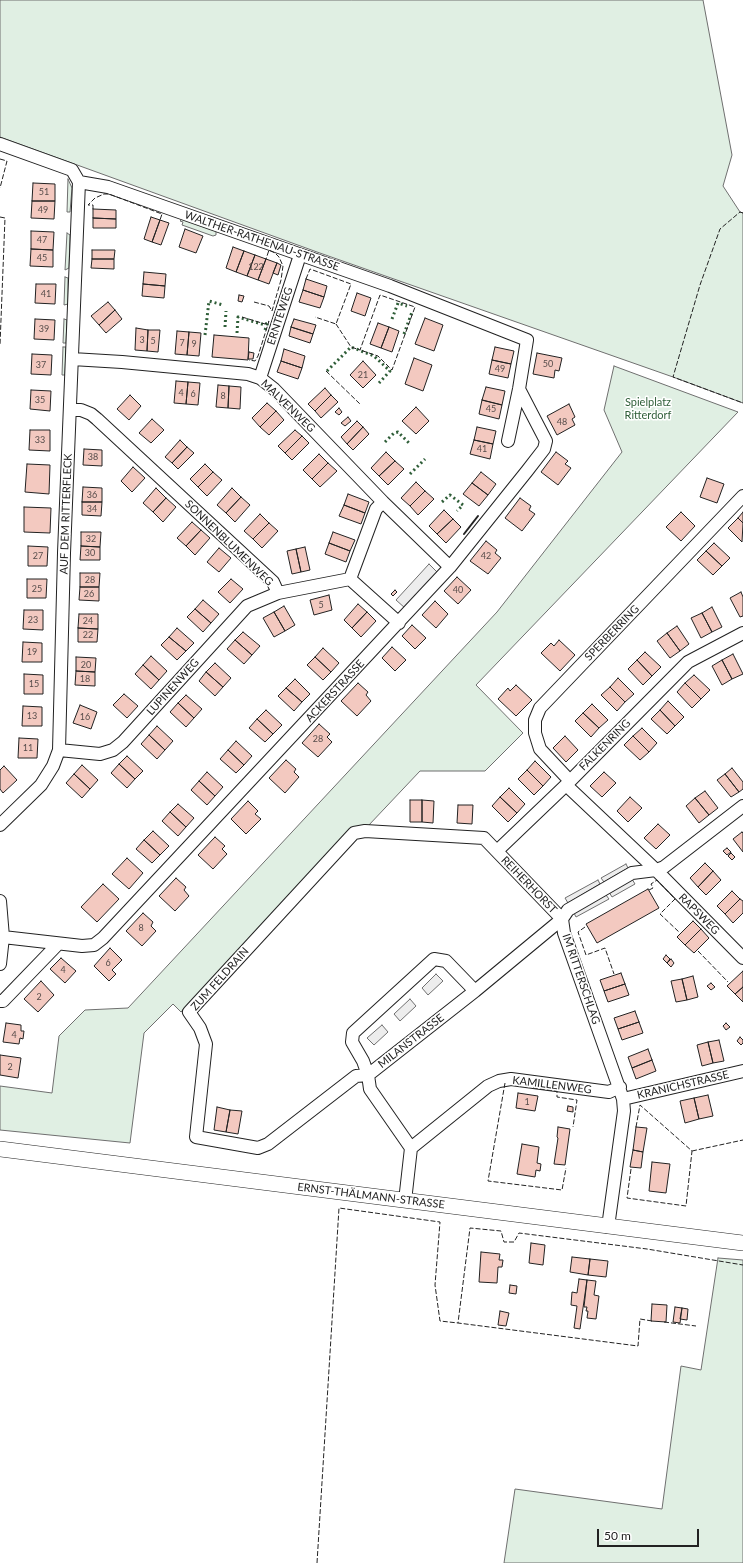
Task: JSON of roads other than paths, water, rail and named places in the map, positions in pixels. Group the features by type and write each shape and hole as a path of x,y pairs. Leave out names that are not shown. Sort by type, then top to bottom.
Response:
{"street":[{"path":"0,144 72,170 79,182"},
{"name":"WALTHER-RATHENAU-STRASSE","path":"79,182 108,187 390,286 527,340 519,389"},
{"name":"AUF DEM RITTERFLECK","path":"0,825 41,785 53,766 59,750 64,553 79,182"},
{"name":"ERNTEWEG","path":"260,378 300,255"},
{"name":"MALVENWEG","path":"72,359 122,362 248,374 260,378 274,389 383,502 450,568"},
{"path":"508,441 519,389"},
{"name":"ACKERSTRASSE","path":"3,937 82,946 94,944 103,938 450,568 544,449 546,441 519,389"},
{"name":"SONNENBLUMENWEG","path":"70,410 82,410 91,414 97,419 273,582 278,593 350,579"},
{"name":"SPERBERRING","path":"568,783 540,749 535,733 535,720 540,708 743,496"},
{"path":"383,502 376,509 350,579 399,623"},
{"name":"LUPINENWEG","path":"59,750 100,754 113,750 123,742 247,606 278,593"},
{"name":"FALKENRING","path":"568,783 688,662 743,634"},
{"path":"568,783 656,870"},
{"name":"REIHERHORST","path":"562,919 497,851 568,783"},
{"name":"IM RITTERSCHLAG","path":"608,1227 624,1111 621,1093 564,934 562,919 568,910 632,873 656,870 664,867 743,806"},
{"name":"ZUM FELDRAIN","path":"368,1075 356,1076 264,1146 258,1148 196,1136 206,1044 200,1028 189,1012 354,833 365,831 484,838 497,851"},
{"name":"RAPSWEG","path":"656,870 743,958"},
{"path":"0,901 3,937 0,964"},
{"name":"MILANSTRASSE","path":"411,1148 370,1089 368,1075 475,991 562,919"},
{"path":"0,1001 2,1001 58,944"},
{"path":"368,1075 363,1061 352,1042 353,1033 434,959 446,961 475,991"},
{"name":"KRANICHSTRASSE","path":"621,1093 743,1071"},
{"name":"KAMILLENWEG","path":"411,1148 488,1086 499,1081 511,1079 621,1093"},
{"path":"405,1201 411,1148"},
{"name":"ERNST-THÄLMANN-STRASSE","path":"0,1149 743,1243"}],"park label":[{"name":"Spielplatz Ritterdorf","path":"648,408"}]}
